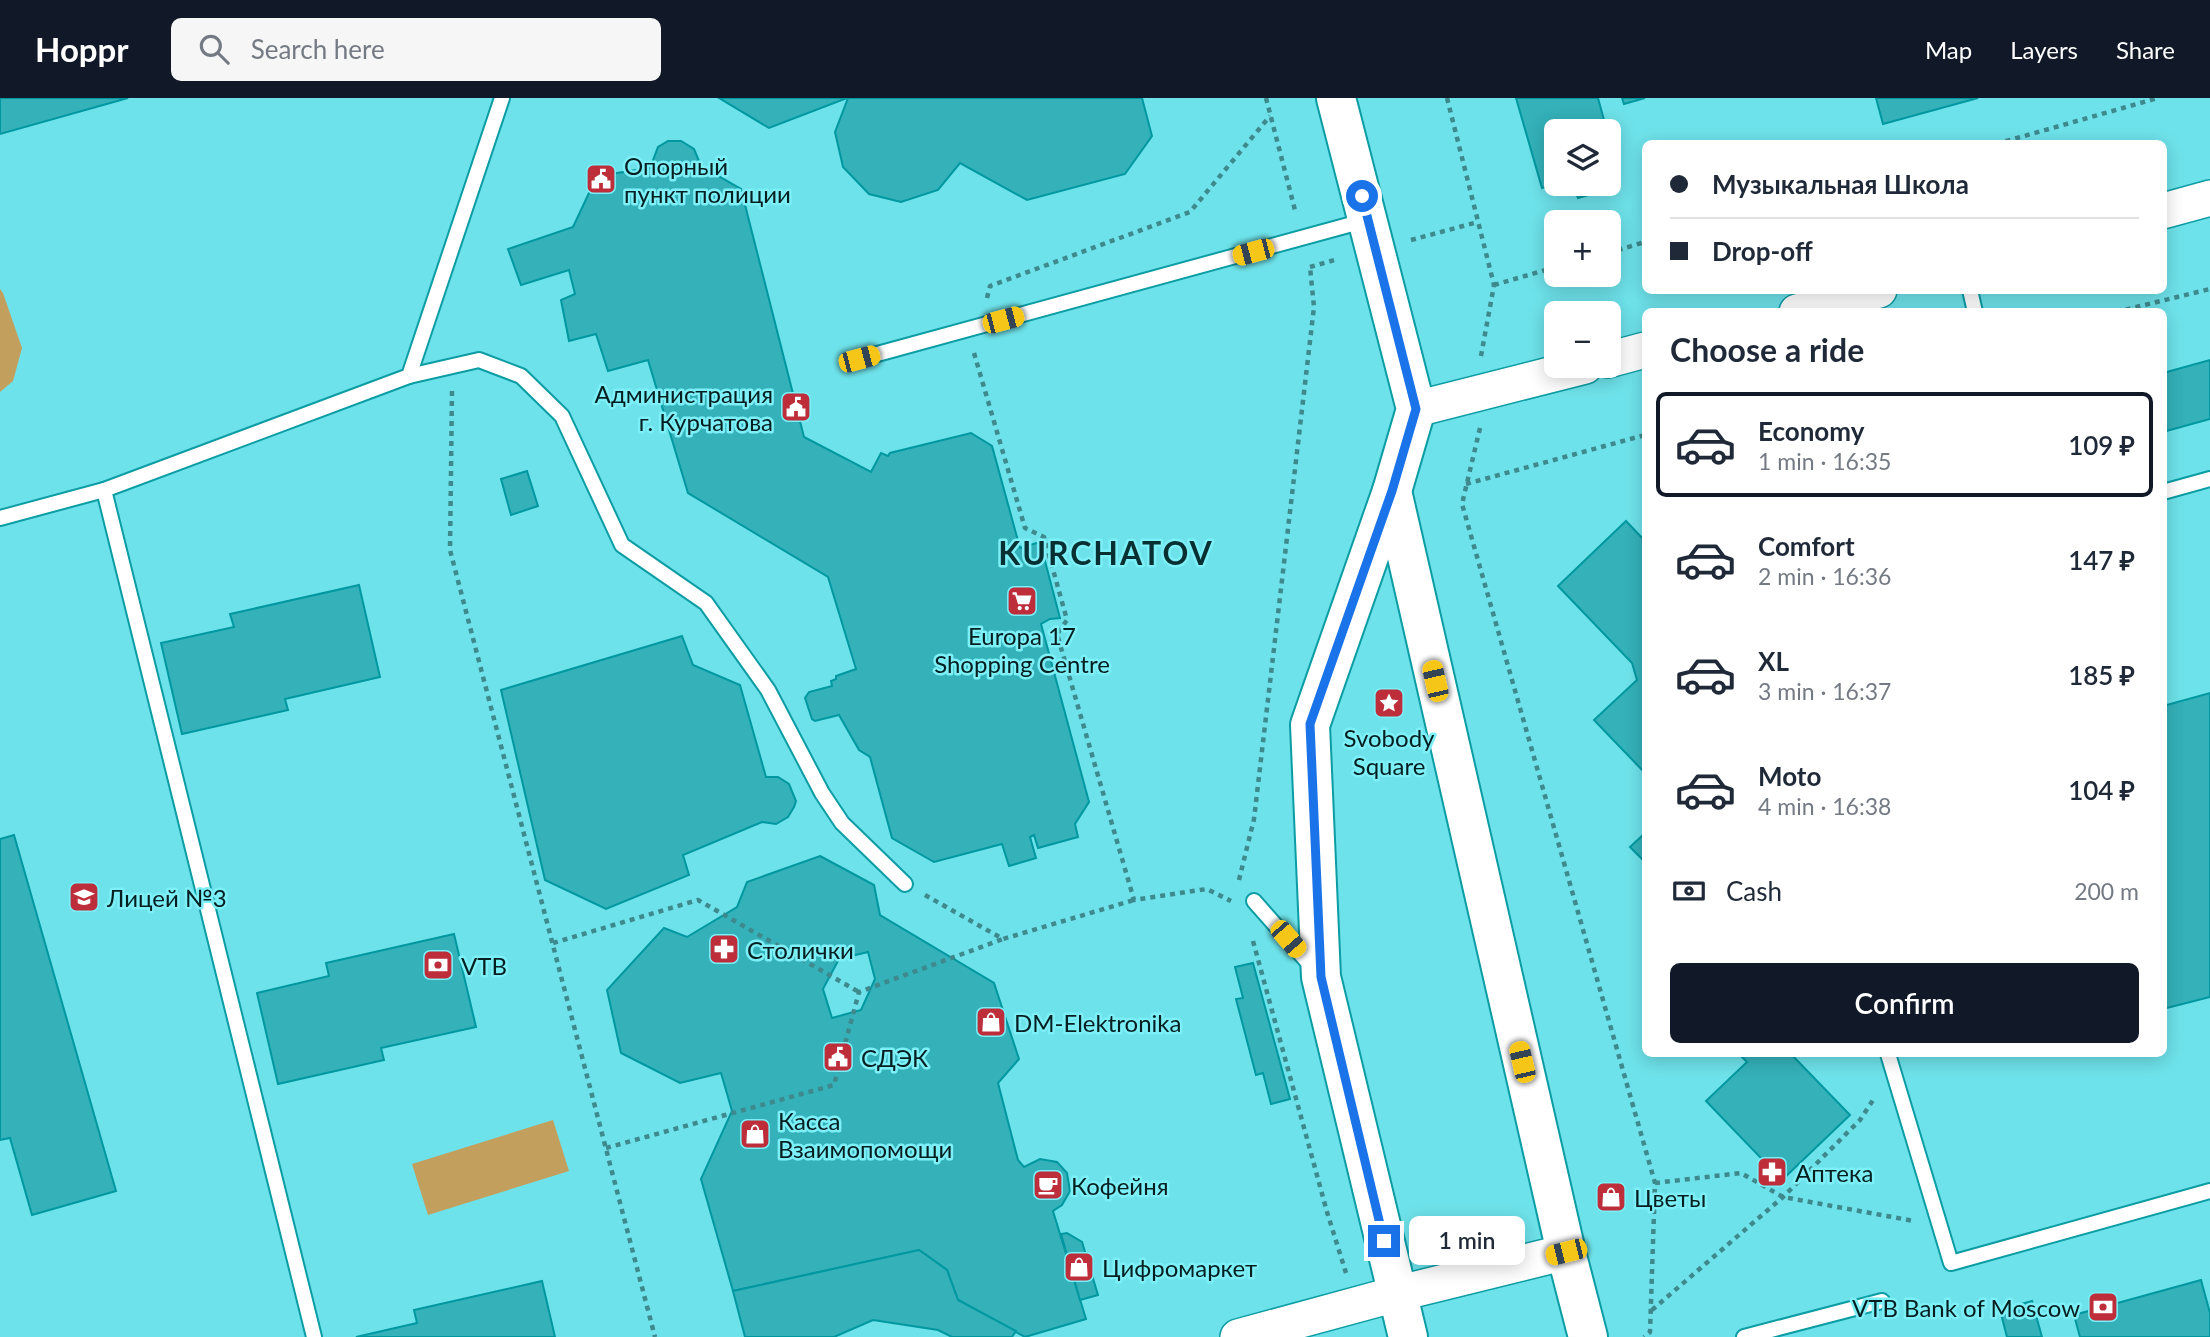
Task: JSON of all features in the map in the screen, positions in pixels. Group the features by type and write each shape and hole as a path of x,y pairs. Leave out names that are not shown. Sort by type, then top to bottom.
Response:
{"main road":[{"path":"1336,98 1416,409 1392,491 1310,724 1321,977 1408,1337"},
{"path":"1392,491 1566,1252 1588,1337"}],"street":[{"path":"2167,210 2210,198"},
{"path":"1812,308 1864,294"},
{"path":"1621,356 1642,351"},
{"path":"1416,409 1544,377"},
{"path":"1238,1337 1566,1252"}],"lane":[{"path":"409,376 502,98"},
{"path":"859,359 1368,220"},
{"path":"0,518 104,490 409,376 479,359 521,376 562,416 622,545 706,603 768,690 822,793 842,822 905,884"},
{"path":"2167,491 2210,479"},
{"path":"104,490 314,1337"},
{"path":"1254,901 1321,977"},
{"path":"1891,1061 1951,1263 2210,1191"},
{"path":"1744,1337 1882,1301"}],"path":[{"path":"1135,900 1057,634 1067,620 1044,537 1025,528 972,348 990,286 1190,212 1270,116 1266,98"},
{"path":"1447,98 1494,285 1481,347 1480,424 1462,504 1655,1183 1650,1332 1644,1337"},
{"path":"2010,140 2158,98"},
{"path":"1621,249 1642,243"},
{"path":"553,943 698,900 859,992 1003,939 1135,900 1207,889 1234,903 1256,806 1314,307 1310,267"},
{"path":"1494,285 1544,270"},
{"path":"2132,308 2210,289"},
{"path":"452,366 450,550 655,1337"},
{"path":"1466,484 1642,436"},
{"path":"905,884 1003,939"},
{"path":"1252,935 1327,1212 1356,1305"},
{"path":"606,1148 834,1085 859,992"},
{"path":"1651,1311 1783,1197 1860,1120 1891,1061"},
{"path":"1655,1183 1741,1173 1783,1197 1940,1226"}],"shaded area":[{"path":"0,289 22,348 13,381 0,392"},
{"path":"553,1120 569,1171 428,1215 412,1164"}],"building":[{"path":"0,98 128,98 0,134"},
{"path":"719,98 847,98 769,128"},
{"path":"848,98 1142,98 1152,136 1125,174 1027,200 960,163 938,190 901,202 869,194 843,167 835,132"},
{"path":"1516,98 1598,98 1604,119 1544,119 1542,188"},
{"path":"1622,98 1645,98 1624,104"},
{"path":"1876,98 1978,98 1883,124"},
{"path":"668,141 681,141 694,149 701,166 741,189 804,437 871,472 881,453 888,456 890,453 971,433 992,446 1020,548 1040,542 1060,618 1041,624 1089,802 1075,824 1078,837 1038,848 1034,835 1030,837 1036,858 1009,866 1002,844 934,862 892,838 870,757 859,750 839,715 815,721 812,719 805,698 809,692 832,686 831,681 836,679 836,676 856,669 828,577 688,493 648,360 608,371 596,334 569,341 561,300 575,294 569,270 521,285 508,249 573,227 597,176 650,168 658,147"},
{"path":"2210,360 2210,419 2167,431 2167,372"},
{"path":"527,471 538,506 511,515 501,479"},
{"path":"1626,521 1642,538 1642,770 1594,720 1637,680 1632,663 1558,586"},
{"path":"359,585 380,677 285,699 288,710 182,734 161,643 234,627 230,614"},
{"path":"682,636 693,665 740,685 766,777 778,777 789,784 796,801 788,817 776,824 762,822 683,855 689,875 606,909 545,880 501,690"},
{"path":"2210,693 2210,997 2167,1008 2167,705"},
{"name":"Лицей №3","path":"14,835 116,1191 32,1215 10,1138 0,1140 0,839"},
{"path":"1642,836 1642,859 1630,847"},
{"path":"820,856 874,885 880,915 994,983 1019,1059 998,1083 1018,1160 1024,1167 1040,1159 1057,1162 1067,1173 1070,1191 1062,1205 1053,1211 1086,1319 1025,1337 958,1300 947,1270 919,1250 733,1291 701,1179 732,1111 721,1073 680,1083 621,1053 607,990 664,928 687,937 737,907 747,882","holes":["868,952 875,979 861,1010 832,1018 823,989 839,959"]},
{"path":"454,934 476,1027 381,1048 384,1060 278,1084 257,993 329,976 326,963"},
{"path":"1253,963 1290,1099 1271,1104 1263,1073 1256,1075 1236,999 1243,998 1235,967"},
{"path":"1742,1057 1794,1057 1850,1115 1782,1180 1706,1101 1747,1062"},
{"path":"1067,1233 1082,1242 1098,1295 1080,1300 1061,1234"},
{"path":"919,1250 947,1270 958,1300 1016,1331 1012,1337 952,1337 938,1330 873,1320 834,1337 745,1337 733,1291"},
{"path":"2201,1280 2210,1313 2210,1337 2080,1337 2074,1315"},
{"path":"542,1281 555,1337 356,1337 417,1323 414,1310"},
{"path":"2032,1301 2042,1337 2007,1337 2000,1310"}],"place":[{"name":"Опорный пункт полиции","path":"601,179"},
{"name":"Администрация г. Курчатова","path":"796,407"},
{"name":"Europa 17 Shopping Centre","path":"1022,601"},
{"name":"Svobody Square","path":"1389,703"},
{"name":"Лицей №3","path":"84,897"},
{"name":"Столички","path":"724,949"},
{"name":"VTB","path":"438,965"},
{"name":"DM-Elektronika","path":"991,1022"},
{"name":"СДЭК","path":"838,1057"},
{"name":"Касса Взаимопомощи","path":"755,1134"},
{"name":"Аптека","path":"1772,1172"},
{"name":"Кофейня","path":"1048,1185"},
{"name":"Цветы","path":"1611,1197"},
{"name":"Цифромаркет","path":"1079,1267"},
{"name":"VTB Bank of Moscow","path":"2103,1307"}],"district":[{"name":"KURCHATOV","path":"1106,552"}],"route":[{"path":"1362,196 1416,409 1392,491 1310,724 1321,977 1384,1241"}]}
